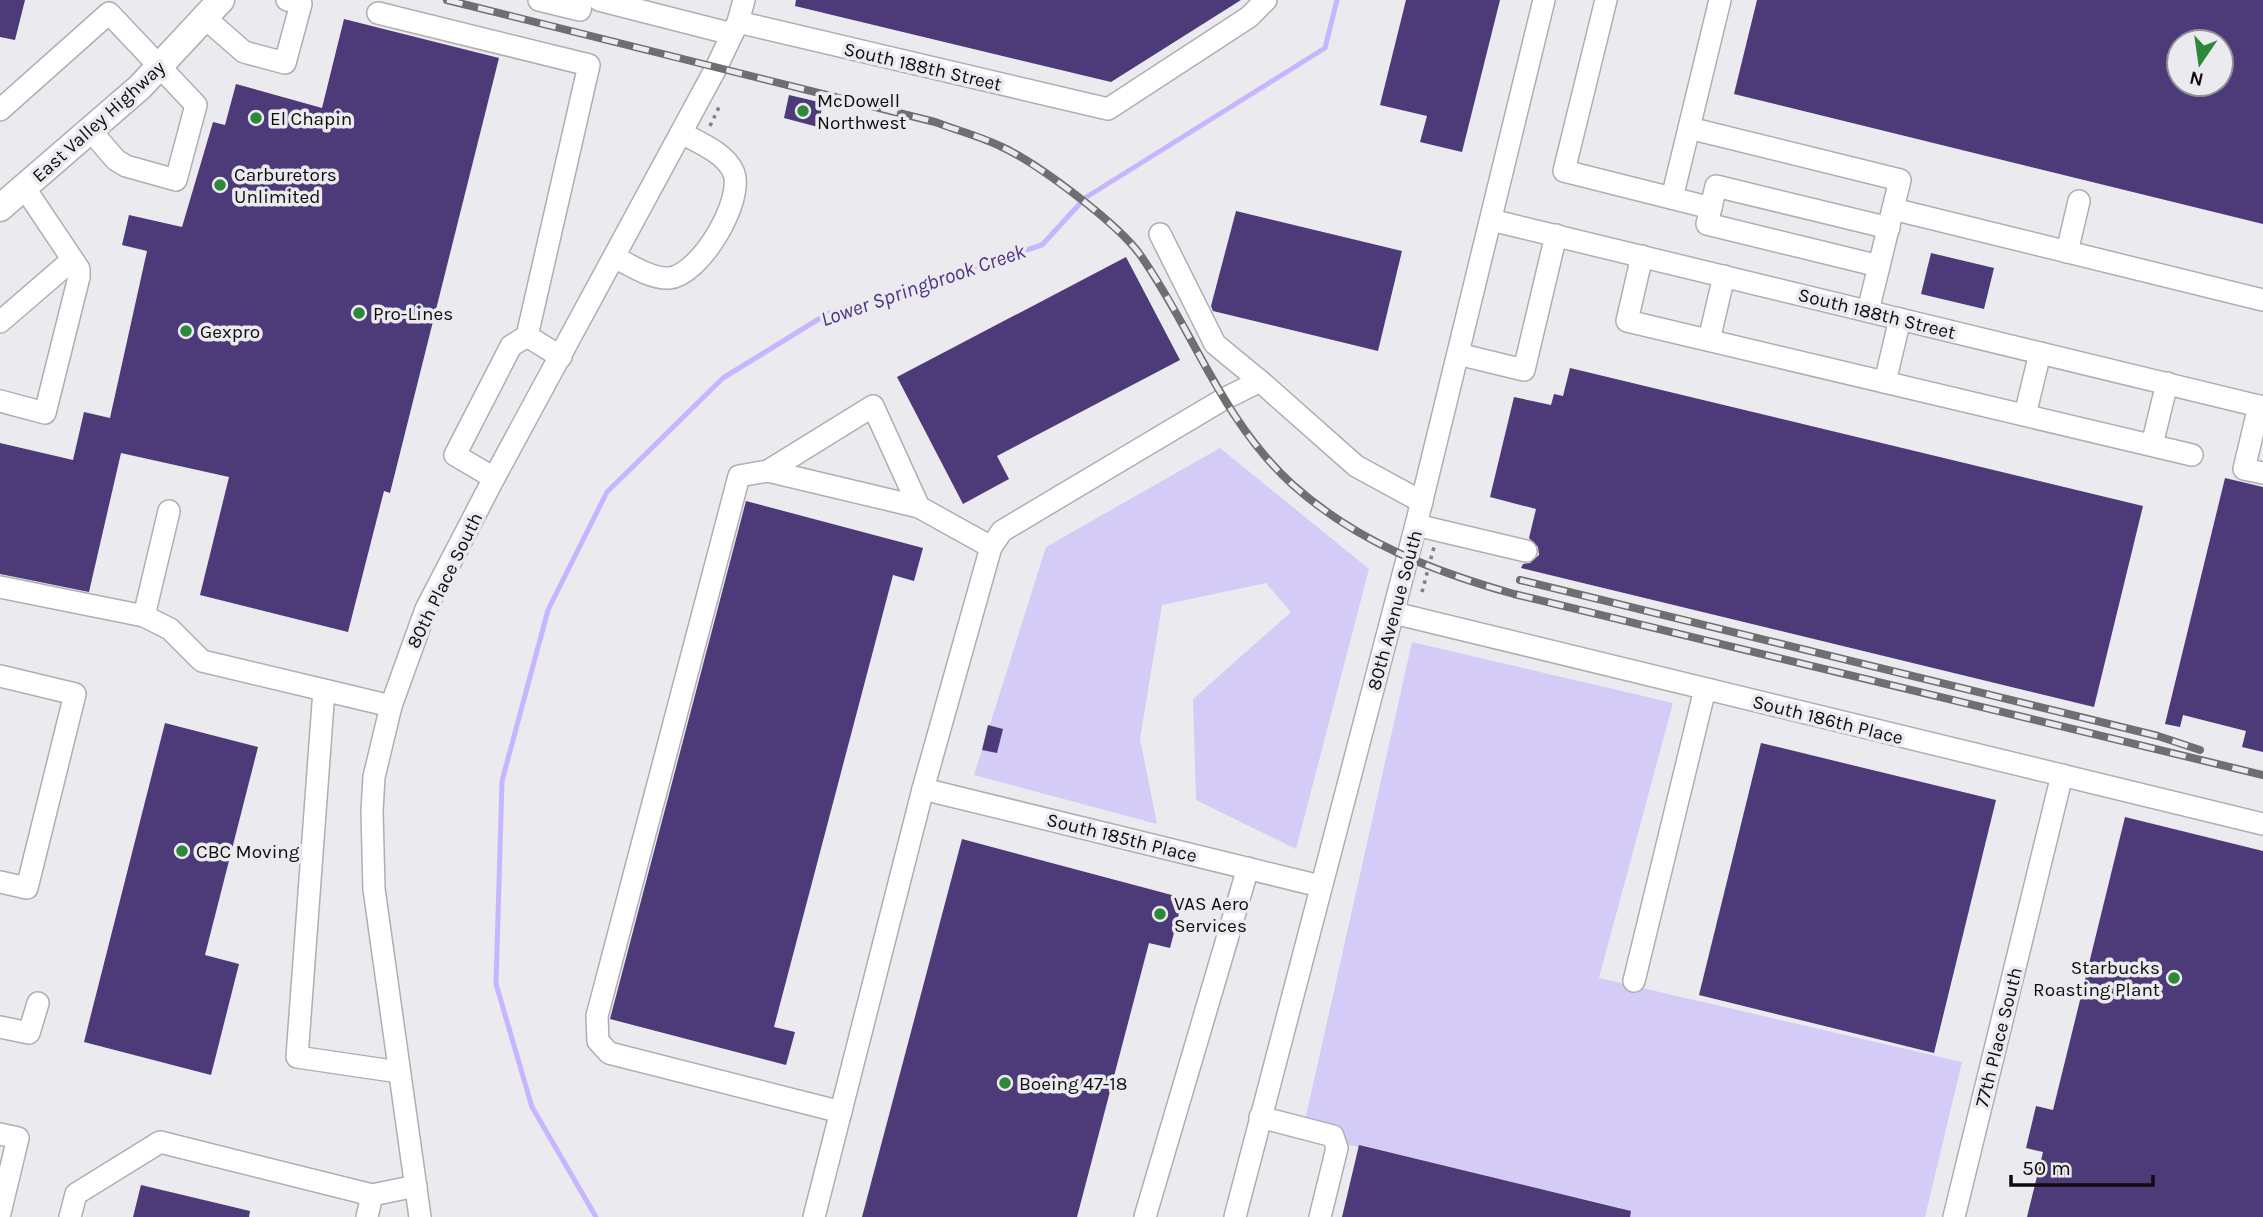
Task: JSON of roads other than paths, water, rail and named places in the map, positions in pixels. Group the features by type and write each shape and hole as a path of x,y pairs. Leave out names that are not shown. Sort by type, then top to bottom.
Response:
{"main road":[{"name":"East Valley Highway","path":"0,208 160,66 213,9"}],"street":[{"path":"213,9 244,51 285,63 300,4 287,0"},
{"path":"539,0 579,10 582,0"},
{"name":"South 188th Street","path":"599,0 671,9 735,28 1108,109 1249,17 1266,0"},
{"name":"80th Place South","path":"420,1217 376,915 372,825 374,777 391,706 422,620 494,478 682,133 735,28 744,0"},
{"name":"80th Avenue South","path":"1235,1217 1394,613 1544,0"},
{"path":"1606,0 1564,172 1711,208"},
{"path":"1672,198 1720,0"},
{"path":"0,110 109,13 196,105 176,180 126,166 117,160 90,130"},
{"path":"379,13 589,65 527,336 511,346 456,455 494,478"},
{"path":"1689,128 1900,180 1868,311"},
{"path":"614,257 642,272 670,278 688,270 705,252 729,214 735,182 734,172 712,149 682,133"},
{"path":"1879,266 1707,223 1716,186 2067,251 2263,300"},
{"path":"0,401 45,413 79,277 79,269 24,187"},
{"path":"2067,251 2079,201"},
{"name":"South 188th Street","path":"1491,220 2261,406"},
{"path":"1160,234 1215,344 1356,466 1422,502"},
{"path":"1458,354 1524,370 1556,236"},
{"path":"1642,256 1627,321 2192,455"},
{"path":"0,323 72,260"},
{"path":"1709,340 1724,276"},
{"path":"1885,382 1900,319"},
{"path":"527,336 561,357"},
{"path":"2025,415 2040,353"},
{"path":"814,1217 923,789 992,547 1002,531 1259,380"},
{"path":"2152,445 2167,383"},
{"path":"841,1112 609,1053 598,1041 597,1016 739,476 768,471 873,406 919,507"},
{"path":"2261,406 2244,469 2263,474"},
{"path":"768,471 919,507 992,547"},
{"path":"144,617 169,511"},
{"path":"1416,525 1526,551"},
{"path":"0,587 144,617 170,629 202,661 391,706"},
{"name":"South 186th Place","path":"1394,613 2263,824"},
{"path":"0,676 75,694 27,888 0,882"},
{"path":"1634,981 1704,689"},
{"path":"324,690 297,1057 399,1072"},
{"name":"77th Place South","path":"1954,1217 2062,775"},
{"name":"South 185th Place","path":"923,789 1320,886"},
{"path":"1145,1217 1248,868"},
{"path":"0,1027 29,1033 38,1003"},
{"path":"1260,1117 1333,1136 1337,1148 1320,1217"},
{"path":"0,1134 18,1139 0,1213"},
{"path":"70,1217 76,1194 160,1142 372,1195 416,1186"},
{"path":"367,1217 372,1195"}],"waterway":[{"name":"Lower Springbrook Creek","path":"596,1217 532,1107 496,984 502,781 548,610 607,492 723,378 827,314 1042,245 1085,198 1325,48 1337,0"}],"railway":[{"path":"447,0 935,122 984,139 1015,154 1096,211 1141,256 1228,404 1268,460 1293,485 1343,523 1425,564 1514,594 2263,775"},
{"path":"1520,580 2158,736 2200,750"}],"place":[{"name":"McDowell Northwest","path":"803,111"},
{"name":"El Chapin","path":"256,118"},
{"name":"Carburetors Unlimited","path":"220,185"},
{"name":"Pro-Lines","path":"359,313"},
{"name":"Gexpro","path":"186,331"},
{"name":"CBC Moving","path":"182,851"},
{"name":"VAS Aero Services","path":"1160,914"},
{"name":"Starbucks Roasting Plant","path":"2174,978"},
{"name":"Boeing 47-18","path":"1005,1083"}]}
